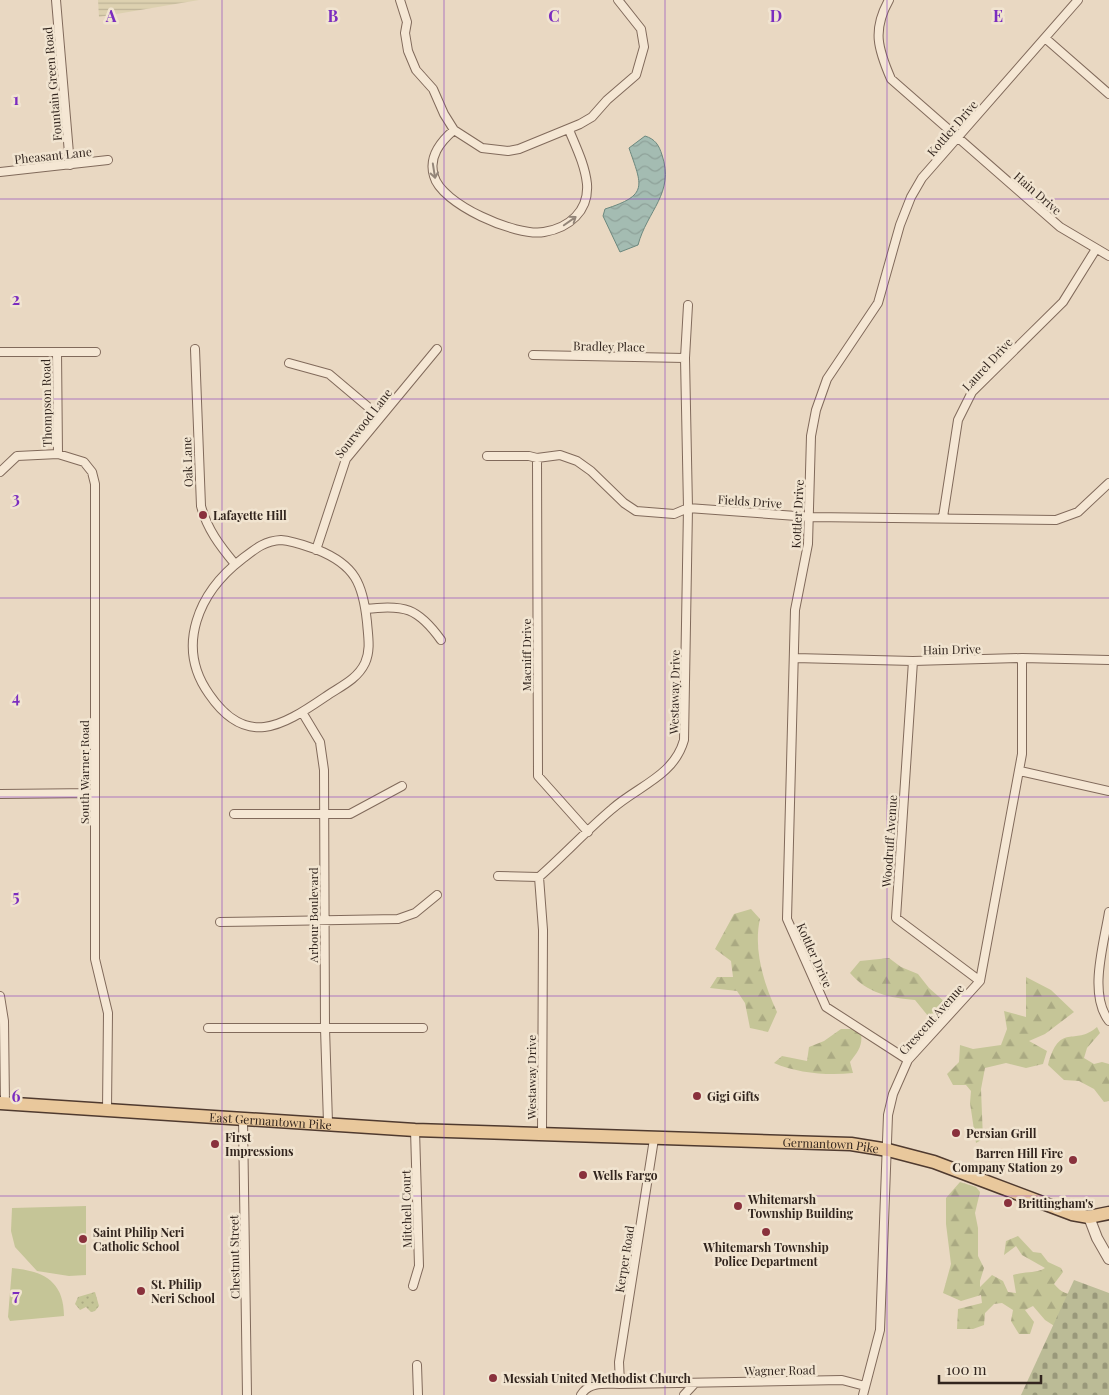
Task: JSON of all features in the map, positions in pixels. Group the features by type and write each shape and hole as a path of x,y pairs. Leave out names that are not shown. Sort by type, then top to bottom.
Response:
{"main road":[{"name":"East Germantown Pike","path":"3,1104 243,1120 328,1123 415,1130 542,1134"},
{"name":"Germantown Pike","path":"542,1134 851,1144 888,1150 934,1162 1045,1205 1090,1217 1109,1213"}],"street":[{"name":"Fountain Green Road","path":"56,0 70,165"},
{"path":"400,0 407,22 405,33 408,51 416,70 434,89 444,114 454,130 482,148 508,151 569,130 592,117 607,100 636,75 644,47 641,28 618,0"},
{"name":"Hain Drive","path":"889,0 882,13 879,32 879,53 891,79 1060,227 1109,256"},
{"name":"Kottler Drive","path":"908,1060 826,1007 787,919 795,610 808,544 811,436 816,410 827,378 878,304 900,225 922,178 1078,0"},
{"path":"1045,38 1109,94"},
{"path":"454,130 435,152 432,163 438,186 447,196 496,222 524,230 543,232 565,226 579,214 585,200 587,186 585,169 569,130"},
{"name":"Pheasant Lane","path":"0,172 108,160"},
{"name":"Laurel Drive","path":"943,518 958,420 972,392 1064,302 1096,249"},
{"name":"Westaway Drive","path":"542,1134 543,930 539,877 612,809 664,774 682,750 684,740 688,508 685,358 688,305"},
{"name":"Oak Lane","path":"195,348 201,506 204,518 214,537 235,564"},
{"name":"Sourwood Lane","path":"316,550 343,464 436,348"},
{"name":"Thompson Road","path":"0,352 96,352"},
{"name":"Thompson Road","path":"57,352 58,454"},
{"name":"Bradley Place","path":"533,355 685,358"},
{"path":"289,362 330,374 380,417"},
{"name":"South Warner Road","path":"0,472 17,456 58,454 84,462 92,472 95,484 96,959 108,1013 107,1110"},
{"name":"Fields Drive","path":"488,456 529,456 538,458 560,455 577,461 591,471 624,504 636,511 674,514 688,508 810,517 1056,520 1078,512 1109,483"},
{"name":"Macniff Drive","path":"538,458 538,776 588,832"},
{"path":"292,541 316,550 335,557 352,572 363,594 369,646 361,670 348,682 302,712 264,729 247,726 231,717 214,702 200,681 193,654 195,620 212,589 235,564 262,543 292,541"},
{"path":"366,609 394,606 405,608 427,621 441,640"},
{"name":"Hain Drive","path":"795,658 913,661 1022,658 1109,660"},
{"name":"Crescent Avenue","path":"863,1395 880,1330 888,1115 893,1094 908,1060 980,981 1020,771 1022,754 1022,658"},
{"name":"Woodruff Avenue","path":"913,661 896,918 980,981"},
{"name":"Arbour Boulevard","path":"302,712 316,734 322,754 325,815 325,1028 328,1123"},
{"path":"1020,771 1109,791"},
{"path":"234,814 340,816 357,812 402,786"},
{"path":"0,794 95,793"},
{"path":"498,876 539,877"},
{"path":"220,922 404,918 421,910 437,894"},
{"path":"1109,912 1097,994 1103,1013 1109,1021"},
{"path":"0,996 4,1021 3,1104"},
{"path":"208,1028 423,1028"},
{"name":"Chestnut Street","path":"243,1120 247,1395"},
{"name":"Mitchell Court","path":"413,1286 419,1266 415,1130"},
{"name":"Kerper Road","path":"620,1384 618,1362 654,1139"},
{"path":"1090,1217 1097,1238 1109,1259"},
{"path":"417,1365 418,1395"},
{"name":"Wagner Road","path":"581,1395 584,1390 594,1384 842,1380 866,1386"},
{"path":"684,1395 695,1383"}],"shaded area":[{"path":"98,0 199,0 99,17"}],"green space":[{"path":"751,909 760,919 758,943 761,967 777,1012 768,1032 750,1028 745,1003 737,991 710,988 717,977 733,977 731,961 715,949 734,914"},
{"path":"889,958 901,967 918,974 929,988 946,1003 949,1011 933,1022 915,1000 888,996 871,990 850,973 860,961"},
{"path":"1026,977 1051,990 1074,1012 1045,1034 1029,1041 1047,1051 1043,1064 1026,1068 1006,1063 985,1068 981,1089 983,1139 976,1143 970,1103 971,1091 966,1085 953,1085 947,1074 959,1062 960,1045 973,1049 1001,1045 1007,1029 1004,1011 1026,1017"},
{"path":"1097,1027 1100,1033 1087,1048 1084,1058 1094,1064 1102,1062 1109,1064 1109,1101 1104,1102 1094,1089 1079,1081 1064,1080 1048,1065 1057,1043 1068,1037 1089,1033"},
{"path":"841,1029 860,1029 860,1047 850,1062 853,1073 813,1073 774,1063 782,1056 807,1061 809,1047 824,1041"},
{"path":"960,1182 976,1187 980,1192 975,1213 978,1228 978,1256 984,1268 980,1287 992,1275 1003,1281 1008,1292 1016,1293 1013,1275 1045,1268 1022,1255 1016,1246 1004,1255 1006,1241 1018,1236 1033,1252 1041,1253 1048,1262 1061,1268 1063,1272 1054,1284 1059,1289 1077,1295 1059,1329 1045,1320 1033,1306 1025,1310 1034,1322 1030,1334 1019,1334 1011,1321 1013,1310 1002,1303 994,1304 985,1313 984,1325 973,1329 957,1329 958,1309 982,1303 981,1295 961,1301 943,1293 951,1264 946,1224 946,1198"},
{"path":"86,1206 86,1275 69,1276 37,1271 15,1247 11,1231 12,1208"},
{"path":"12,1268 33,1272 49,1280 60,1294 64,1316 10,1321 8,1317"},
{"path":"1074,1280 1109,1293 1109,1395 1021,1395"},
{"path":"95,1292 99,1306 95,1311 91,1312 86,1307 80,1310 75,1304 78,1297"}],"water":[{"path":"645,136 654,141 659,148 665,168 665,180 658,202 638,245 620,252 603,216 605,209 629,199 635,194 639,180 629,148"}],"place":[{"name":"Lafayette Hill","path":"203,515"},
{"name":"Gigi Gifts","path":"697,1096"},
{"name":"Persian Grill","path":"956,1133"},
{"name":"First Impressions","path":"215,1144"},
{"name":"Barren Hill Fire Company Station 29","path":"1073,1160"},
{"name":"Wells Fargo","path":"583,1175"},
{"name":"Brittingham's","path":"1008,1203"},
{"name":"Whitemarsh Township Building","path":"738,1206"},
{"name":"Whitemarsh Township Police Department","path":"766,1232"},
{"name":"Saint Philip Neri Catholic School","path":"83,1239"},
{"name":"St. Philip Neri School","path":"141,1291"},
{"name":"Messiah United Methodist Church","path":"493,1378"}]}
